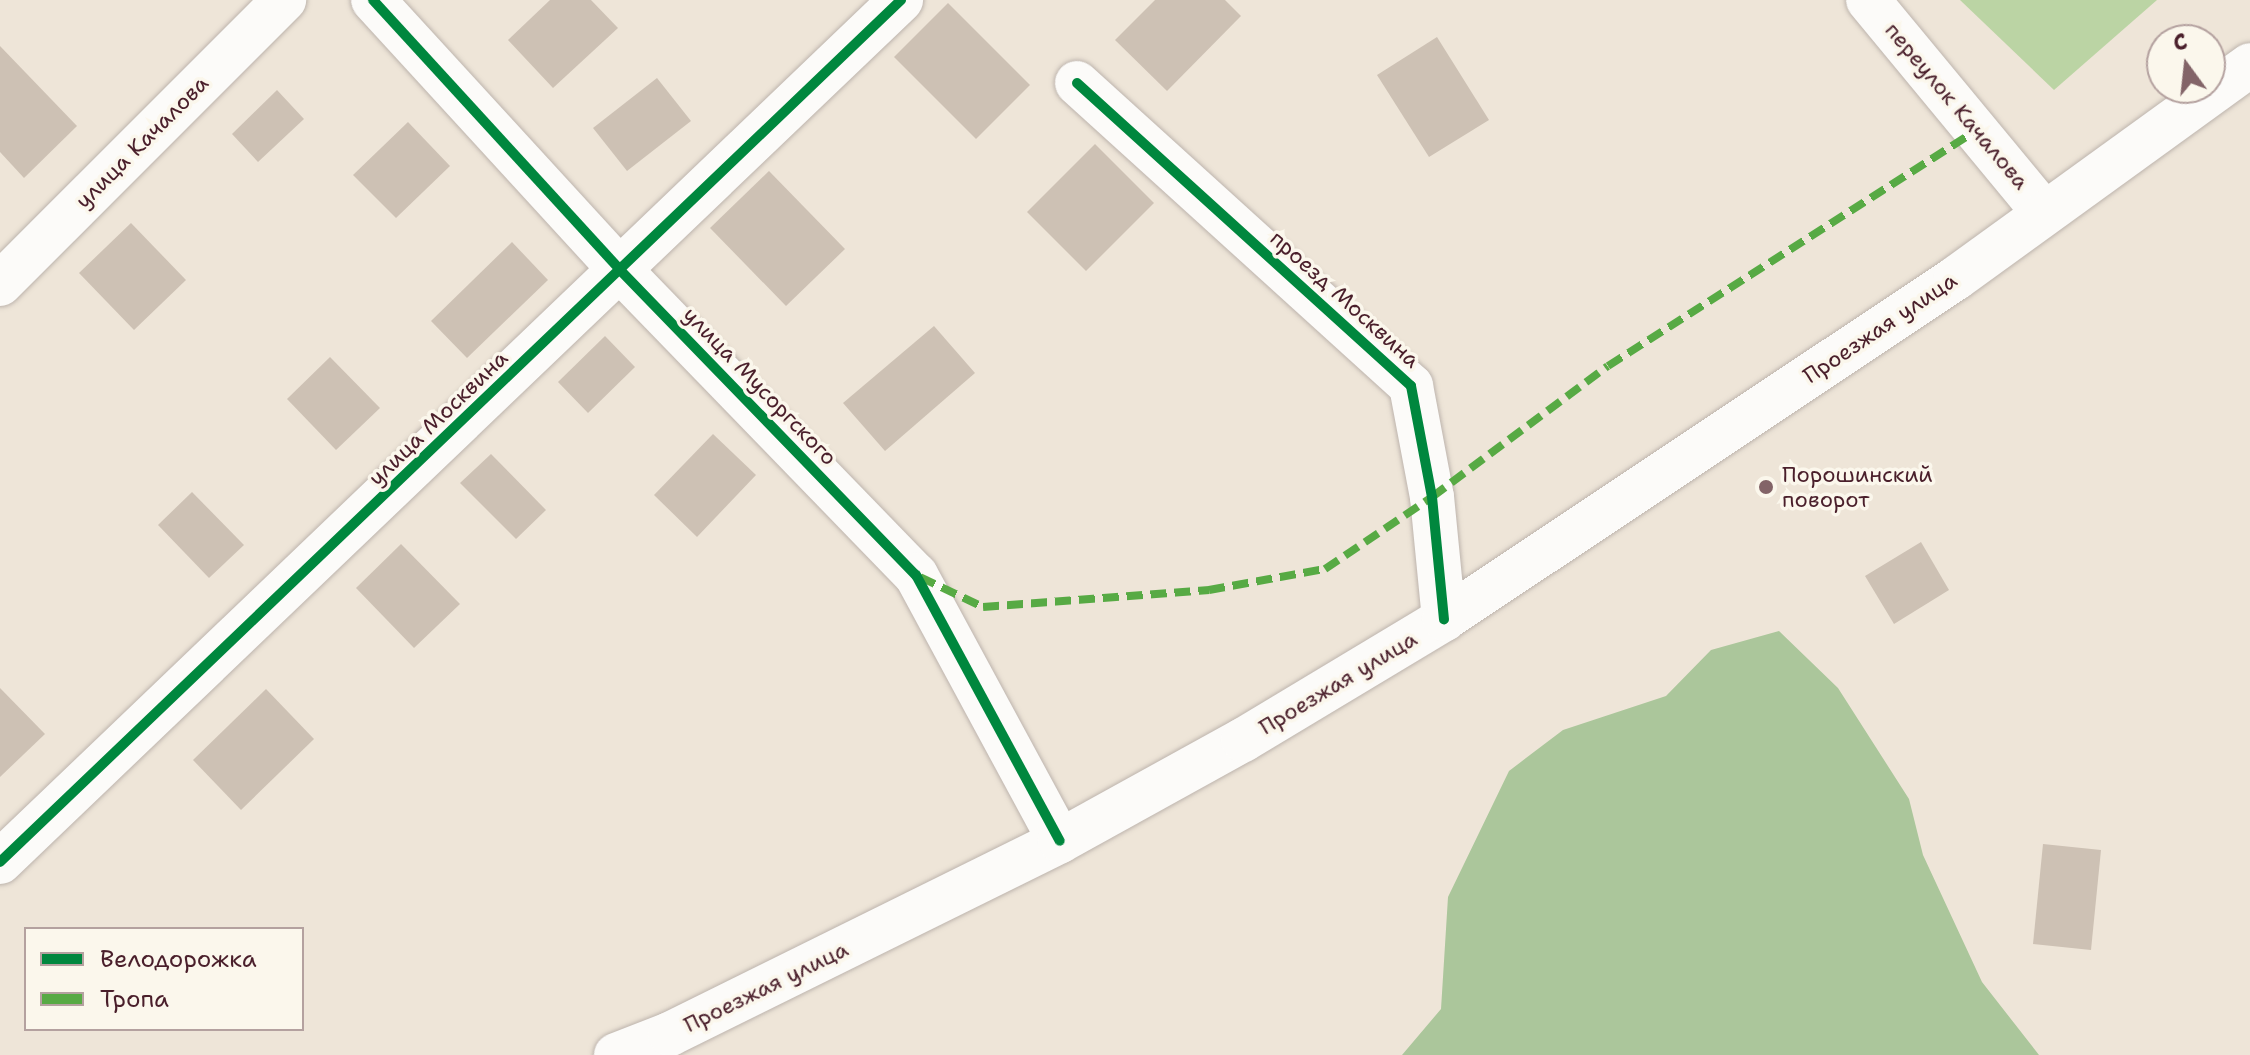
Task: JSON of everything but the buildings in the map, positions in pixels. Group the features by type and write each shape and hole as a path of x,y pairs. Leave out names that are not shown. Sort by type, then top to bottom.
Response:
{"street":[{"name":"улица Качалова","path":"0,284 284,0"},
{"name":"улица Мусоргского","path":"373,0 621,271 916,575 1060,841"},
{"name":"улица Москвина","path":"0,862 901,0"},
{"name":"переулок Качалова","path":"1868,0 2044,213"},
{"name":"Проезжая улица","path":"616,1055 670,1034 1060,841 1444,619 2044,213 2250,65"},
{"name":"проезд Москвина","path":"1077,83 1411,386 1432,497 1444,619"}],"green space":[{"path":"1960,0 2157,0 2054,90"},
{"path":"1779,631 1838,688 1909,799 1923,855 1982,982 2039,1055 1402,1055 1441,1009 1448,897 1509,771 1563,730 1666,696 1711,650"}],"marked path":[{"path":"920,577 983,607 1209,590 1325,569 1432,497 1608,366 1979,129"}],"cycle path":[{"path":"373,0 621,271 916,575 1060,841"},
{"path":"0,862 901,0"},
{"path":"1077,83 1411,386 1432,497 1444,619"}],"place":[{"name":"Порошинский поворот","path":"1766,487"}]}
